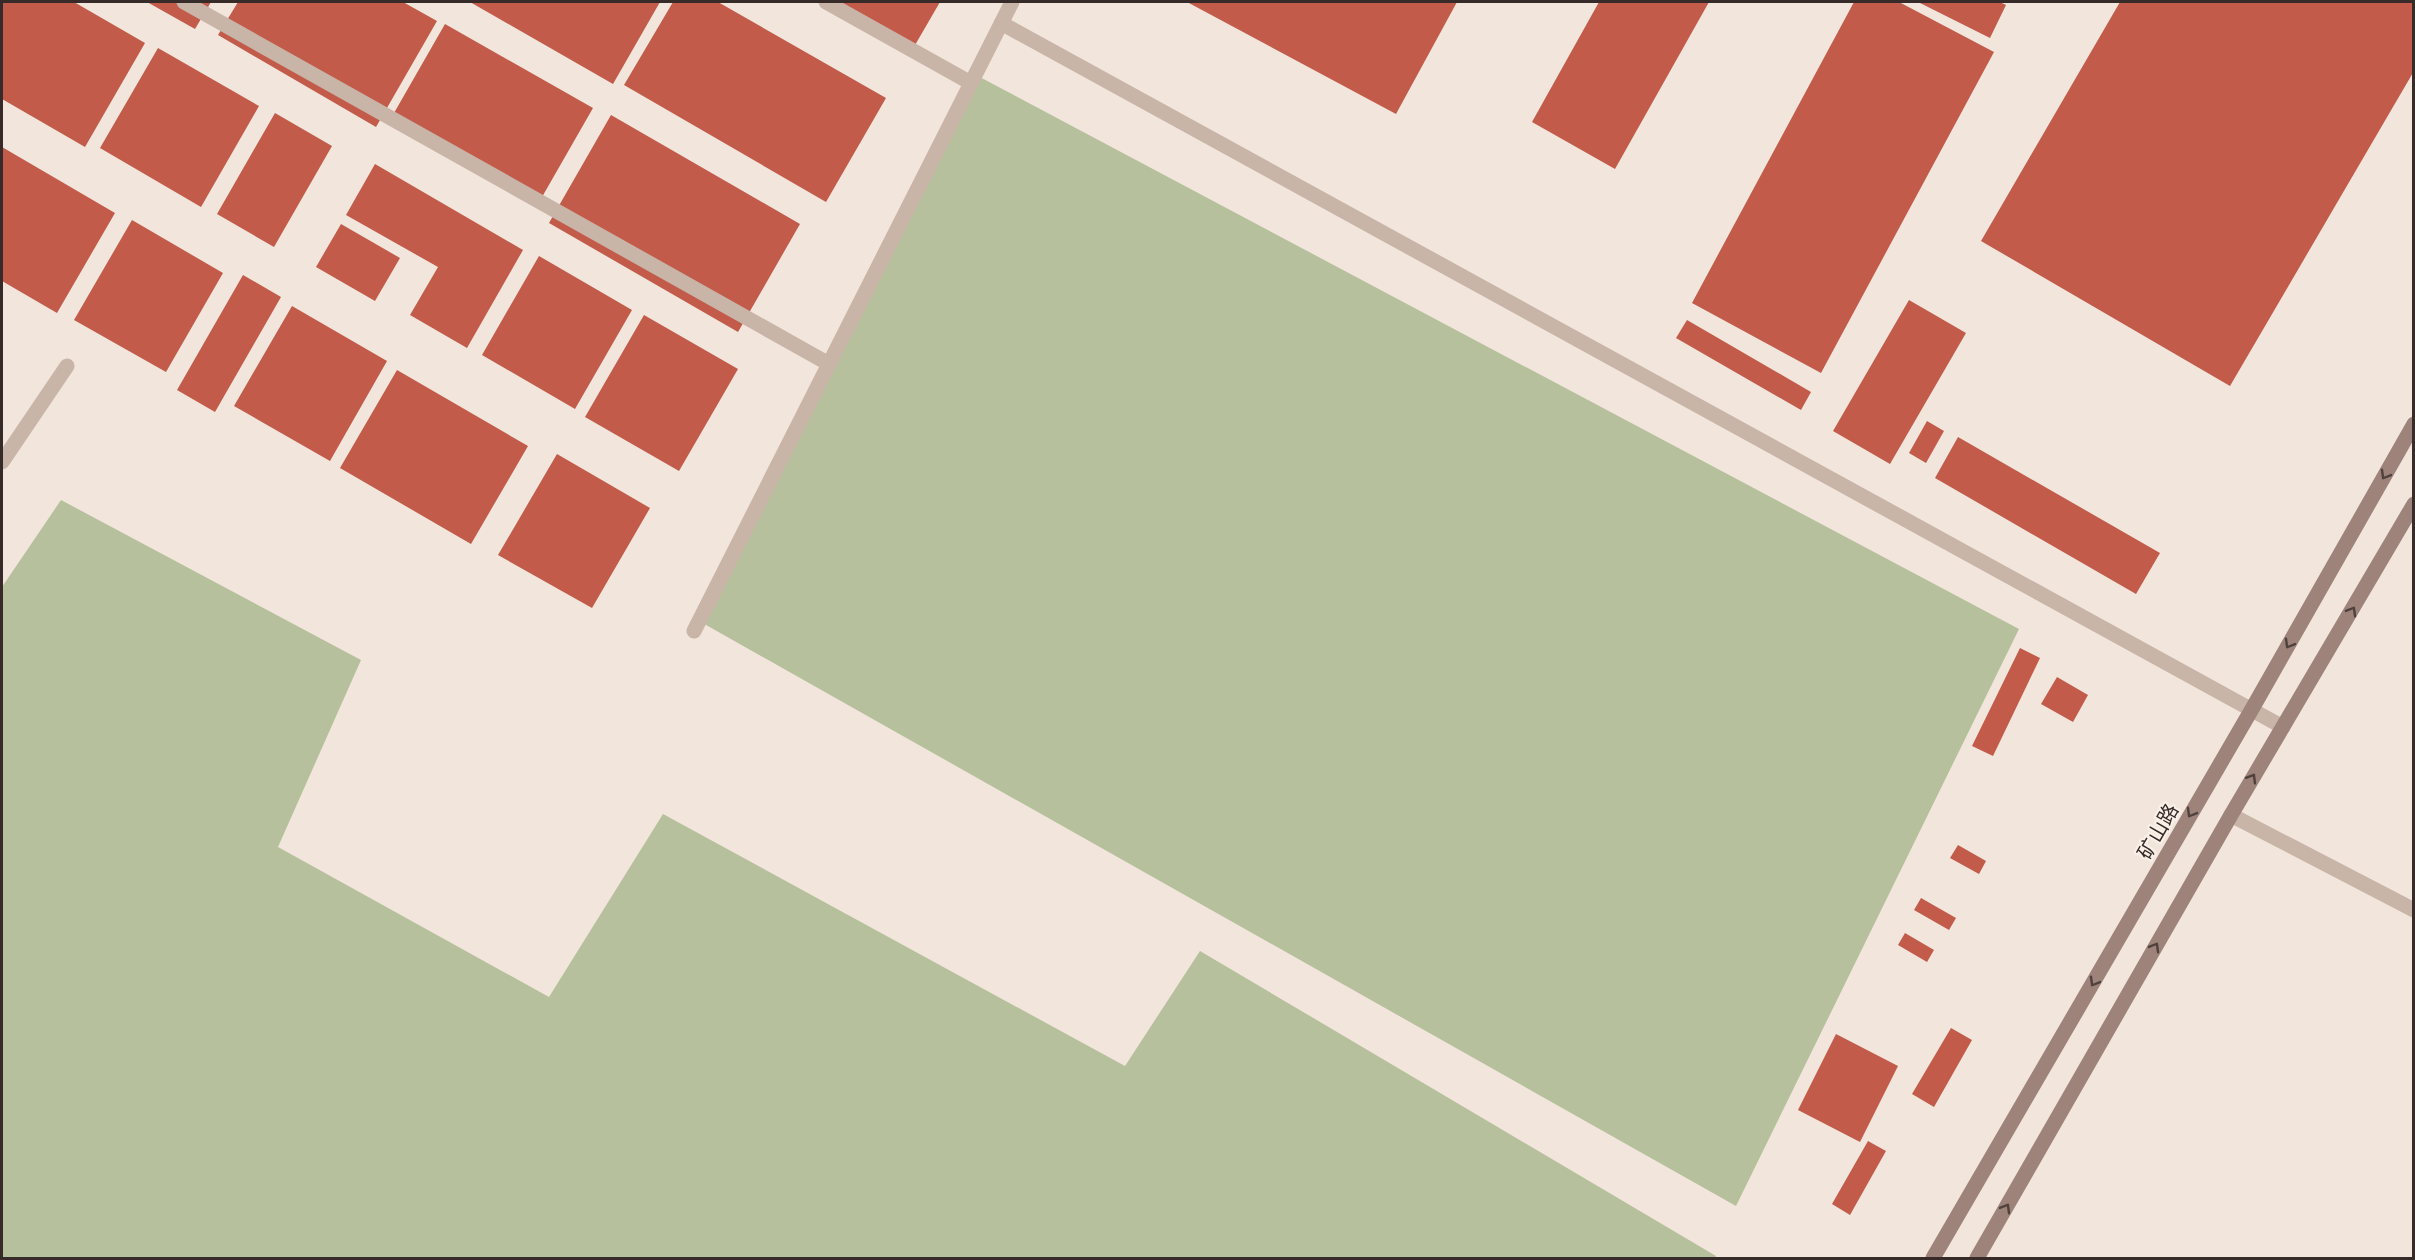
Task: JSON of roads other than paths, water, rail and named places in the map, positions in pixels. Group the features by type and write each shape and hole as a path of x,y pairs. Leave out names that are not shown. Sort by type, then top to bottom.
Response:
{"main road":[{"name":"矿山路","path":"1933,1258 2252,709 2414,424"},
{"path":"1977,1258 2231,815 2414,504"}],"street":[{"path":"184,2 829,364"},
{"path":"826,2 971,83"},
{"path":"694,631 1012,2"},
{"path":"1001,23 2283,727"},
{"path":"2,462 67,366"},
{"path":"2231,815 2414,910"}]}
